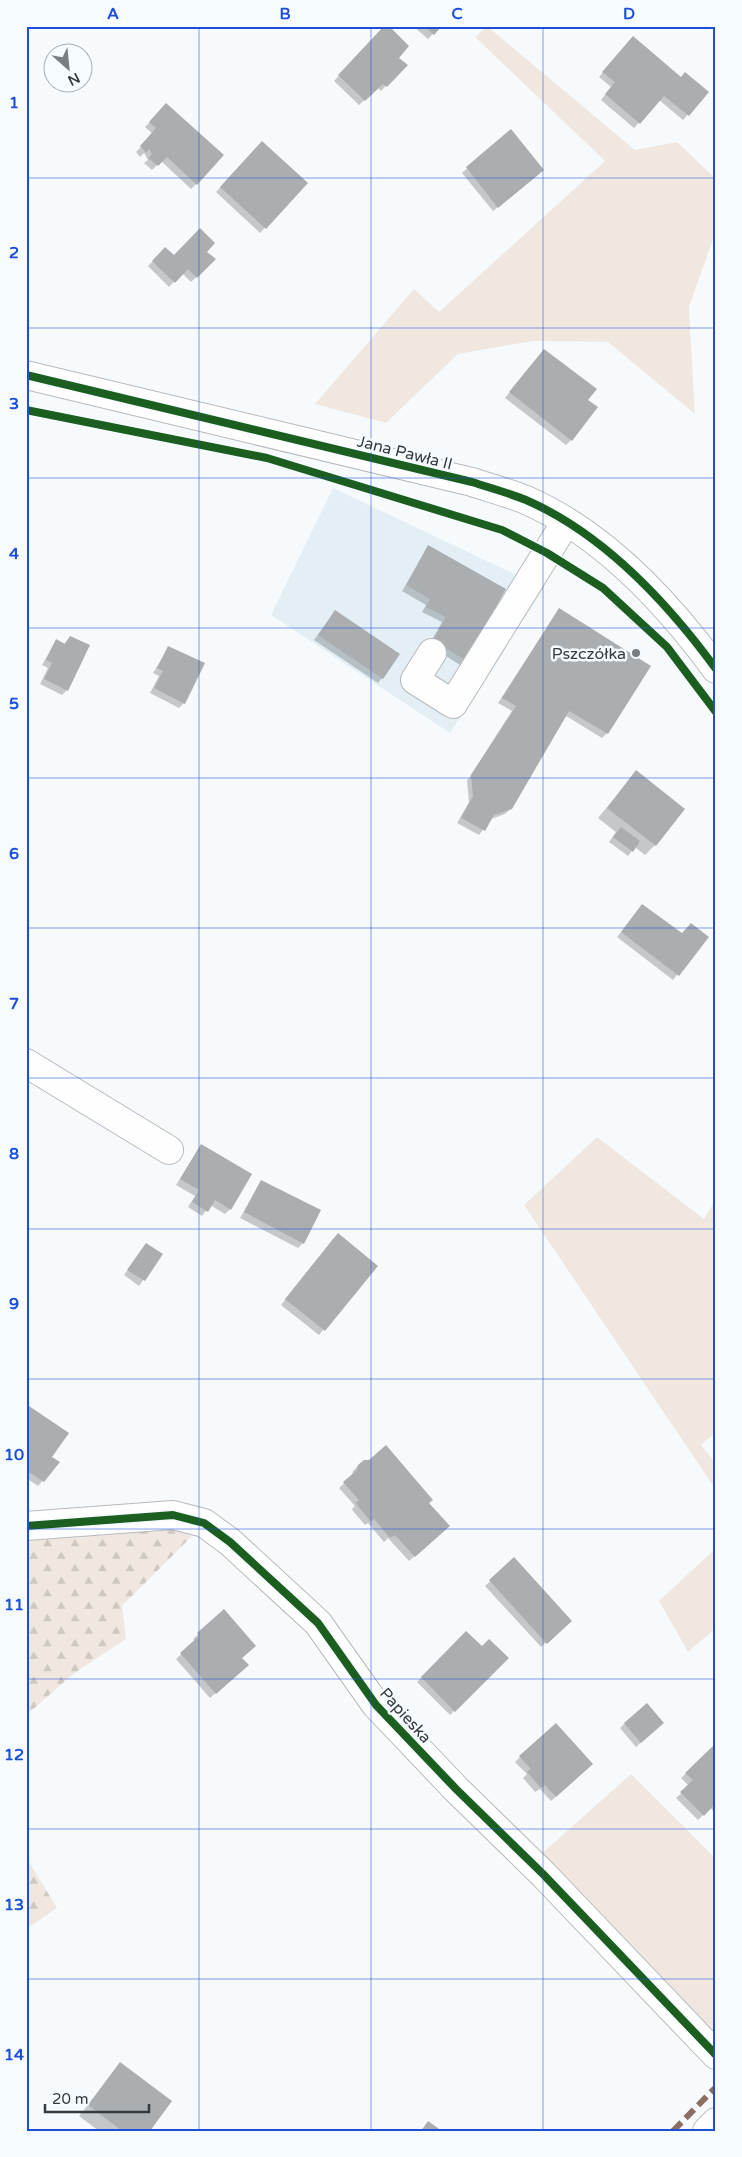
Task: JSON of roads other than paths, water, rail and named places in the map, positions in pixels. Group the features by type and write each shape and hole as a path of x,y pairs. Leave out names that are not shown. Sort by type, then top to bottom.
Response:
{"street":[{"name":"Jana Pawła II","path":"26,375 472,482 526,500 566,522 611,554 638,579 692,638 716,669"},
{"path":"432,653 415,680 453,704 566,522"},
{"path":"26,1063 169,1150"},
{"name":"Papieska","path":"26,1526 173,1515 204,1523 230,1542 318,1623 376,1705 456,1789 543,1874 716,2054"},
{"path":"707,2131 716,2122"}],"place":[{"name":"Pszczółka","path":"636,653"}]}
